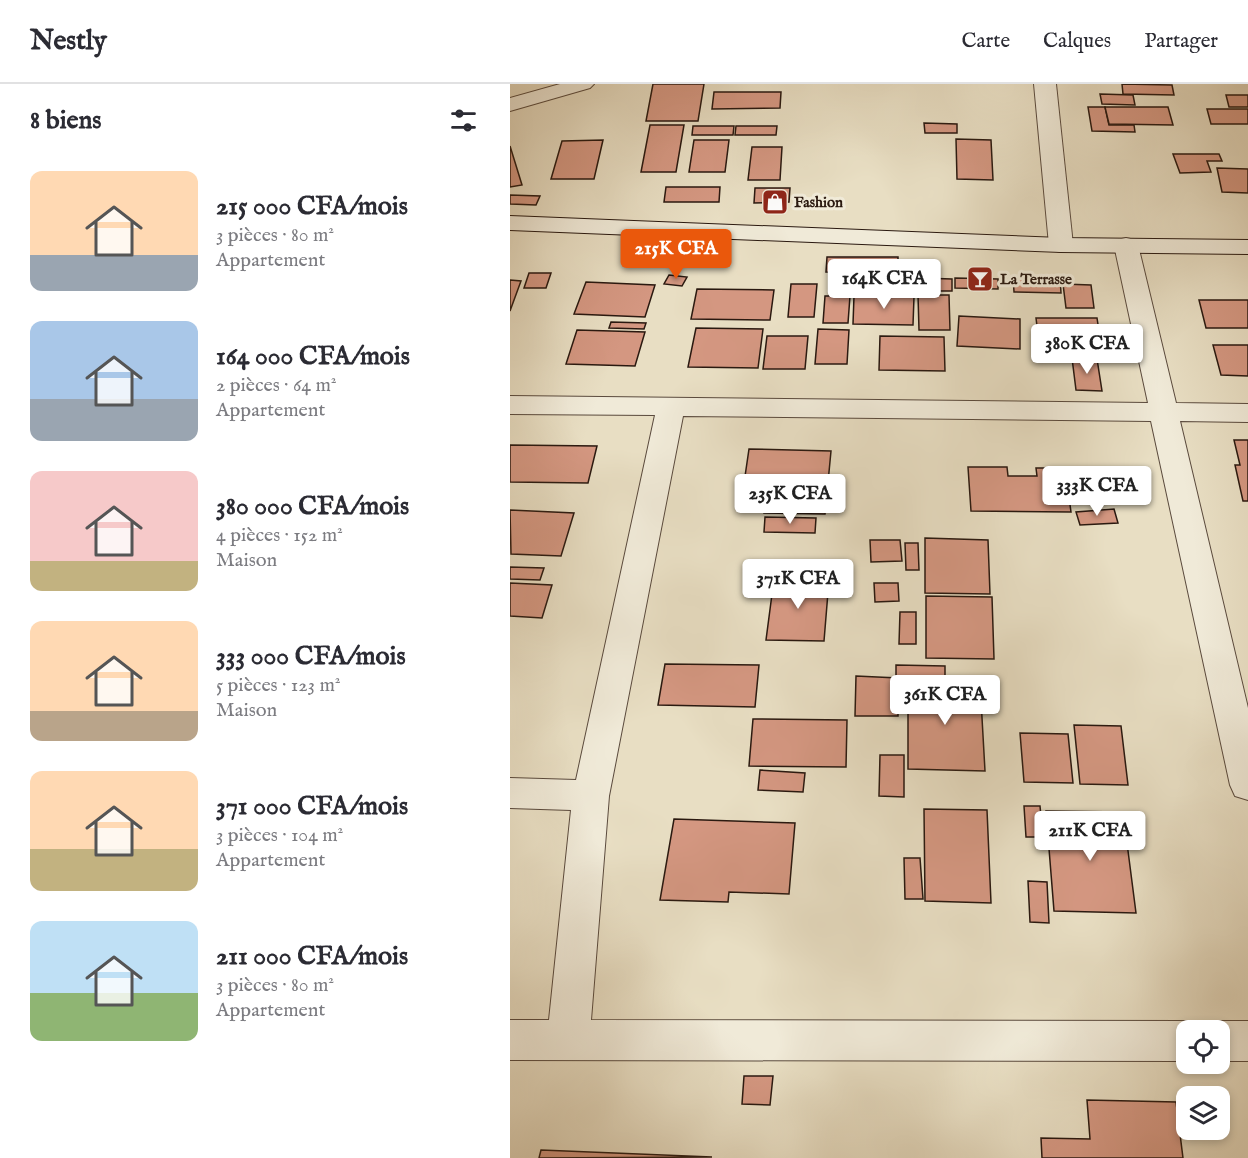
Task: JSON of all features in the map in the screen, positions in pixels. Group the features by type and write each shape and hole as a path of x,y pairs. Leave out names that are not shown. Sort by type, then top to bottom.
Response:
{"street":[{"path":"510,105 583,84"},
{"path":"1045,84 1061,245"},
{"path":"510,223 1061,245 1248,247"},
{"path":"1126,246 1248,785"},
{"path":"510,405 1248,413"},
{"path":"568,1041 591,796 672,405"},
{"path":"510,793 591,796"},
{"path":"510,1040 1176,1041"},
{"path":"1230,1041 1248,1041"}],"building":[{"path":"653,84 704,84 698,121 646,121"},
{"path":"1122,84 1172,85 1174,95 1123,94"},
{"path":"714,92 781,92 780,108 712,109"},
{"path":"1100,94 1133,95 1135,105 1102,104"},
{"path":"1226,95 1248,95 1248,107 1229,107"},
{"path":"1088,107 1105,107 1109,125 1134,125 1135,132 1092,131"},
{"path":"1105,107 1168,107 1173,125 1109,124"},
{"path":"1207,109 1248,109 1248,124 1211,124"},
{"path":"924,123 957,124 957,133 925,133"},
{"path":"650,125 684,125 676,172 641,172"},
{"path":"693,126 734,126 733,135 692,135"},
{"path":"736,126 777,126 776,135 735,135"},
{"path":"956,139 991,140 993,180 957,179"},
{"path":"603,140 594,179 551,179 562,141"},
{"path":"694,140 729,140 725,172 689,172"},
{"path":"510,146 522,185 510,187"},
{"path":"752,147 782,147 780,180 748,180"},
{"path":"1173,154 1219,154 1222,161 1207,161 1211,172 1180,173"},
{"path":"1217,168 1248,169 1248,193 1222,192"},
{"path":"666,187 720,187 719,202 664,202"},
{"path":"755,188 790,188 789,202 754,203"},
{"path":"510,195 540,196 536,205 510,204"},
{"path":"827,257 898,257 898,273 826,272"},
{"path":"529,273 551,273 546,288 524,288"},
{"path":"669,275 687,277 682,286 664,284"},
{"path":"1013,276 1060,277 1061,293 1014,292"},
{"path":"920,278 952,279 952,291 919,291"},
{"path":"955,278 998,279 998,289 955,288"},
{"path":"510,280 521,281 510,311"},
{"path":"586,282 655,285 645,317 574,314"},
{"path":"791,284 817,284 814,317 788,317"},
{"path":"1063,284 1091,285 1094,308 1066,308"},
{"path":"697,289 774,290 770,320 691,319"},
{"path":"918,295 949,295 950,330 919,330"},
{"path":"825,296 850,296 848,323 823,323"},
{"path":"854,296 914,297 913,325 853,324"},
{"path":"1199,300 1248,300 1248,328 1206,328"},
{"path":"959,316 1020,319 1020,349 957,346"},
{"path":"1036,318 1097,318 1102,351 1040,350"},
{"path":"611,322 646,323 644,329 609,328"},
{"path":"696,328 763,329 758,368 688,367"},
{"path":"818,329 849,330 847,364 815,364"},
{"path":"577,330 645,332 635,366 566,364"},
{"path":"767,336 808,336 805,369 763,369"},
{"path":"880,336 944,337 945,371 879,370"},
{"path":"1213,345 1248,345 1248,376 1221,375"},
{"path":"1072,358 1097,359 1102,391 1076,390"},
{"path":"1234,440 1248,440 1248,501 1243,501 1235,465 1240,465"},
{"path":"510,445 597,446 588,483 510,482"},
{"path":"749,449 831,451 825,514 764,513 767,491 743,490"},
{"path":"968,467 1007,467 1008,476 1037,476 1036,468 1065,468 1071,512 971,511"},
{"path":"1114,509 1118,523 1080,525 1076,512"},
{"path":"510,510 574,513 561,556 511,554"},
{"path":"765,517 816,518 815,533 764,532"},
{"path":"925,538 988,540 990,594 925,593"},
{"path":"870,540 900,540 902,561 871,562"},
{"path":"905,543 918,543 919,570 906,570"},
{"path":"510,567 544,568 540,580 510,579"},
{"path":"774,579 829,580 824,641 766,640"},
{"path":"510,583 552,585 542,618 510,616"},
{"path":"874,583 898,583 899,601 875,602"},
{"path":"926,596 992,597 994,659 926,658"},
{"path":"900,612 916,612 916,644 899,644"},
{"path":"665,664 759,665 755,707 658,705"},
{"path":"896,665 945,666 945,679 896,677"},
{"path":"856,676 898,678 898,716 855,716"},
{"path":"908,681 980,682 985,771 908,769"},
{"path":"753,719 847,720 846,767 749,766"},
{"path":"1074,725 1121,726 1128,785 1080,784"},
{"path":"1020,733 1068,734 1073,783 1024,782"},
{"path":"880,755 904,755 904,797 879,796"},
{"path":"760,770 805,773 803,792 758,790"},
{"path":"1024,806 1040,806 1043,837 1026,837"},
{"path":"924,809 987,810 991,903 925,901"},
{"path":"1046,811 1123,812 1136,913 1054,911"},
{"path":"674,819 795,823 789,894 729,892 728,902 660,900"},
{"path":"904,858 920,858 923,899 905,899"},
{"path":"1028,881 1047,882 1049,923 1030,922"},
{"path":"744,1076 773,1076 770,1105 742,1104"},
{"path":"1087,1100 1176,1102 1176,1140 1181,1140 1183,1158 1042,1158 1041,1138 1090,1139"},
{"path":"541,1150 712,1157 539,1158"}],"place":[{"name":"Fashion","path":"775,202"},
{"name":"La Terrasse","path":"980,279"}]}
